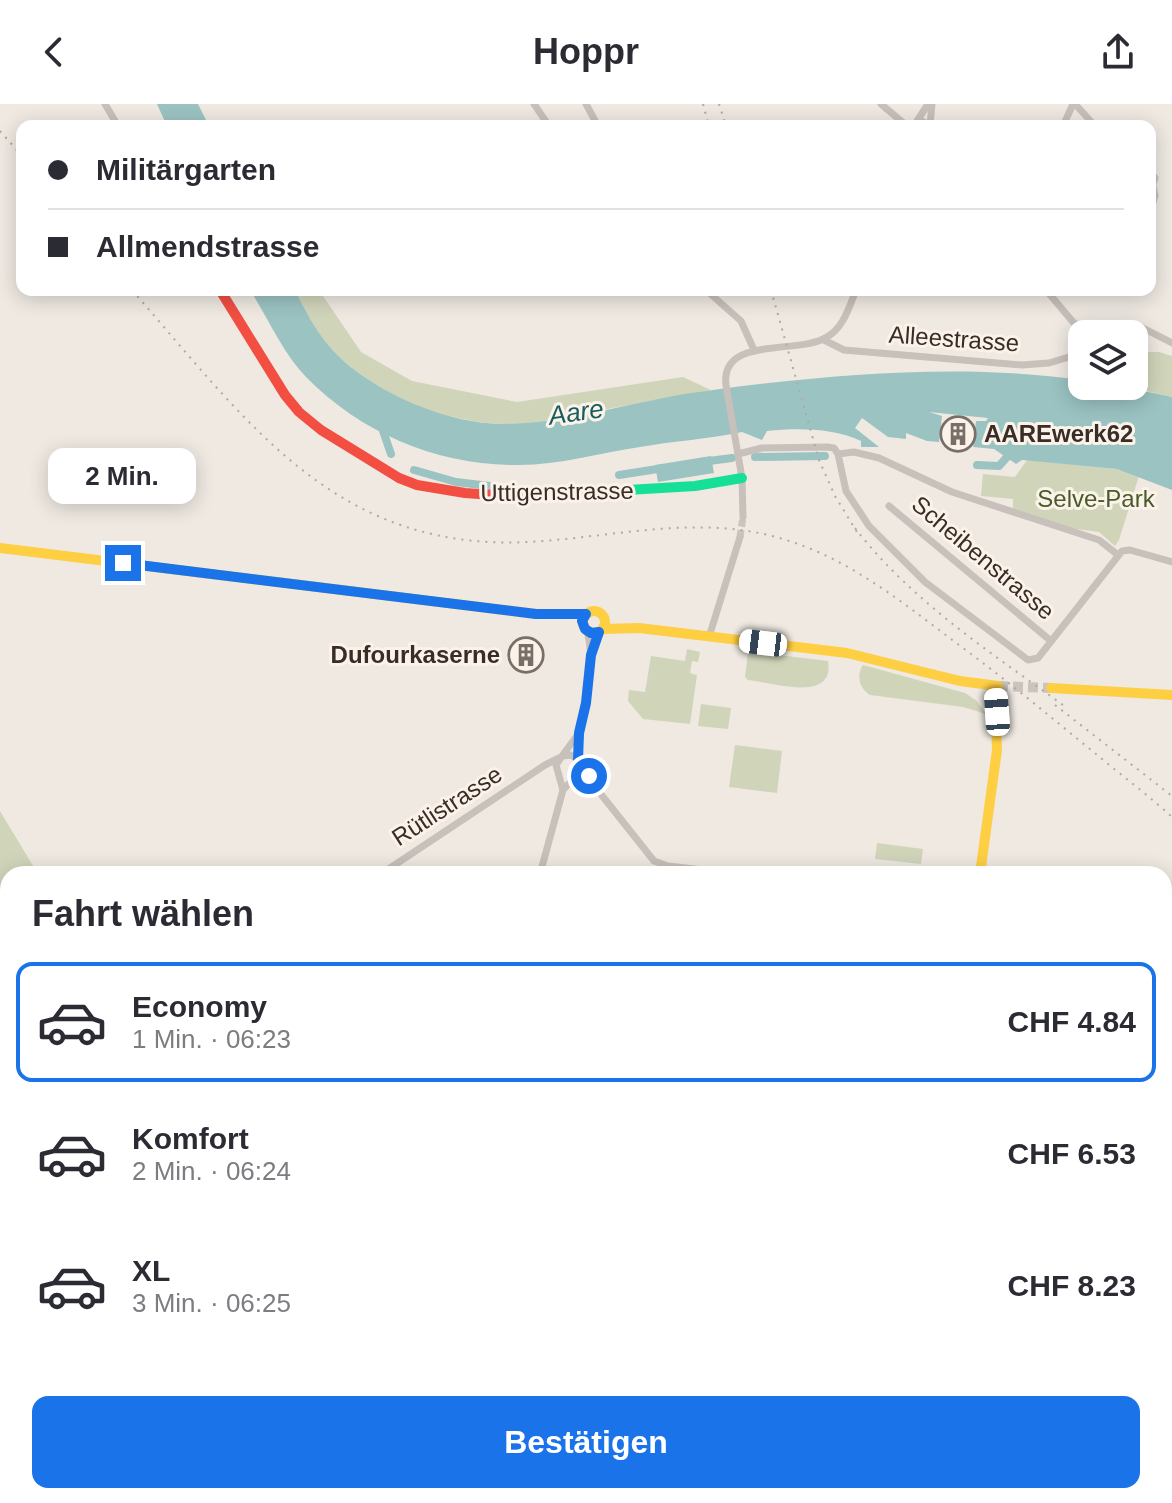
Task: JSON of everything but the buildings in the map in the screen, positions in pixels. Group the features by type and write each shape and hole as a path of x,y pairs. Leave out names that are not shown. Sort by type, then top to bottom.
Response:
{"main road":[{"name":"Uttigenstrasse","path":"224,296 285,395 299,412 321,430 399,478 417,485 465,493 536,497 695,486 742,478"},
{"path":"0,548 553,616 595,611 639,628 874,658 963,683 996,686 997,750 981,866"},
{"path":"585,629 582,621 586,614"},
{"path":"553,616 585,629 639,628"},
{"path":"601,631 605,623 603,616"},
{"path":"1051,688 1172,695"}],"street":[{"path":"881,104 905,120"},
{"path":"915,120 930,104"},
{"path":"1074,104 1089,120"},
{"path":"713,296 741,321 754,350"},
{"path":"743,517 742,478 726,385 728,366 741,355 754,350 797,347 824,340 840,325 853,296"},
{"path":"1051,296 1071,320"},
{"path":"1148,331 1170,342"},
{"name":"Alleestrasse","path":"824,340 844,350 1022,365 1049,363 1068,357"},
{"name":"Scheibenstrasse","path":"739,458 762,448 833,448 838,454 843,484 857,510 925,582 1026,660 1036,659 1118,555 1127,549 1172,562"},
{"name":"Scheibenstrasse","path":"838,454 854,452 879,458 941,488 1099,540 1118,555"},
{"name":"Scheibenstrasse","path":"889,506 1051,641"},
{"path":"709,637 740,537"},
{"path":"585,629 591,655"},
{"path":"542,866 563,790 580,771 579,733 591,655 601,631"},
{"path":"563,790 556,765 579,733"},
{"path":"560,757 571,755 579,762 649,856 660,864 676,866"},
{"name":"Rütlistrasse","path":"393,866 560,757"},
{"name":"Rütlistrasse","path":"535,772 558,775"},
{"path":"558,775 592,783"}],"green space":[{"path":"298,296 323,296 361,352 412,381 517,402 683,377 711,390 534,422 499,424 453,417 407,401 365,378 330,347"},
{"path":"1148,352 1172,356 1172,397 1148,391"},
{"name":"Selve-Park","path":"1027,460 1117,469 1139,476 1115,546 1099,532 1069,528 1013,509 1013,499 981,496 983,474 1015,477"},
{"path":"687,649 700,652 698,662 692,661 690,673 697,675 690,724 643,719 628,701 629,690 645,692 651,656 685,661"},
{"path":"738,650 828,661 828,674 822,682 800,687 748,680 745,677 748,653"},
{"path":"863,665 965,693 977,701 986,714 963,707 870,695 860,681"},
{"path":"701,704 731,708 728,729 698,726"},
{"path":"735,745 782,751 777,793 729,787"},
{"path":"0,811 33,866 0,866"},
{"path":"877,843 923,849 921,864 875,859"}],"water":[{"path":"157,104 198,104 206,120 164,120"},
{"path":"253,296 298,296 325,340 346,363 365,377 409,402 457,418 481,422 530,423 713,390 851,375 944,371 1068,378 1068,400 1148,400 1148,393 1172,397 1172,490 1117,469 1022,460 1016,464 994,449 973,447 976,421 986,421 988,418 929,412 942,416 939,442 906,433 906,439 888,437 862,418 855,428 879,447 861,447 861,441 838,434 791,429 767,431 762,440 742,432 534,464 489,464 460,460 404,443 352,415 306,377 290,357"},
{"path":"711,456 714,473 658,482 655,465"}],"waterway":[{"path":"381,425 391,454"},
{"path":"755,457 825,456"},
{"path":"977,465 999,466 1007,457"},
{"path":"701,462 732,458"},
{"path":"619,475 664,468"},
{"path":"414,470 456,482 498,487"}],"tunnel":[{"path":"740,537 743,517"},
{"path":"998,686 1051,688"}],"railway":[{"path":"703,104 707,120"},
{"path":"719,104 724,120"},
{"path":"0,131 16,149"},
{"path":"137,296 261,434 306,473 355,505 410,528 472,541 543,541 689,527 747,531 803,546 855,571 902,602 987,666 1172,817"},
{"path":"773,296 819,460 835,496 860,537"},
{"path":"855,528 902,580 955,626 1067,708"},
{"path":"1055,705 1172,796"}],"traffic: fast":[{"path":"594,492 695,486 742,478"}],"traffic: slow":[{"path":"0,548 536,614 586,614"},
{"path":"594,611 602,614 605,622 602,630 594,633 586,630 583,622 586,614 594,611"},
{"path":"603,629 639,628 847,653 960,681 998,686"},
{"path":"981,866 997,750 995,686"},
{"path":"1051,688 1172,695"}],"traffic: jam":[{"path":"224,296 285,395 299,412 321,430 399,478 417,485 465,493 521,497 594,492"}],"place":[{"name":"AAREwerk62","path":"958,434"},
{"name":"Dufourkaserne","path":"526,655"}],"route":[{"path":"123,563 553,616 586,614 583,627 591,633 599,632 591,655 579,733 578,760 589,776"}],"water label":[{"name":"Aare","path":"576,412"}]}
